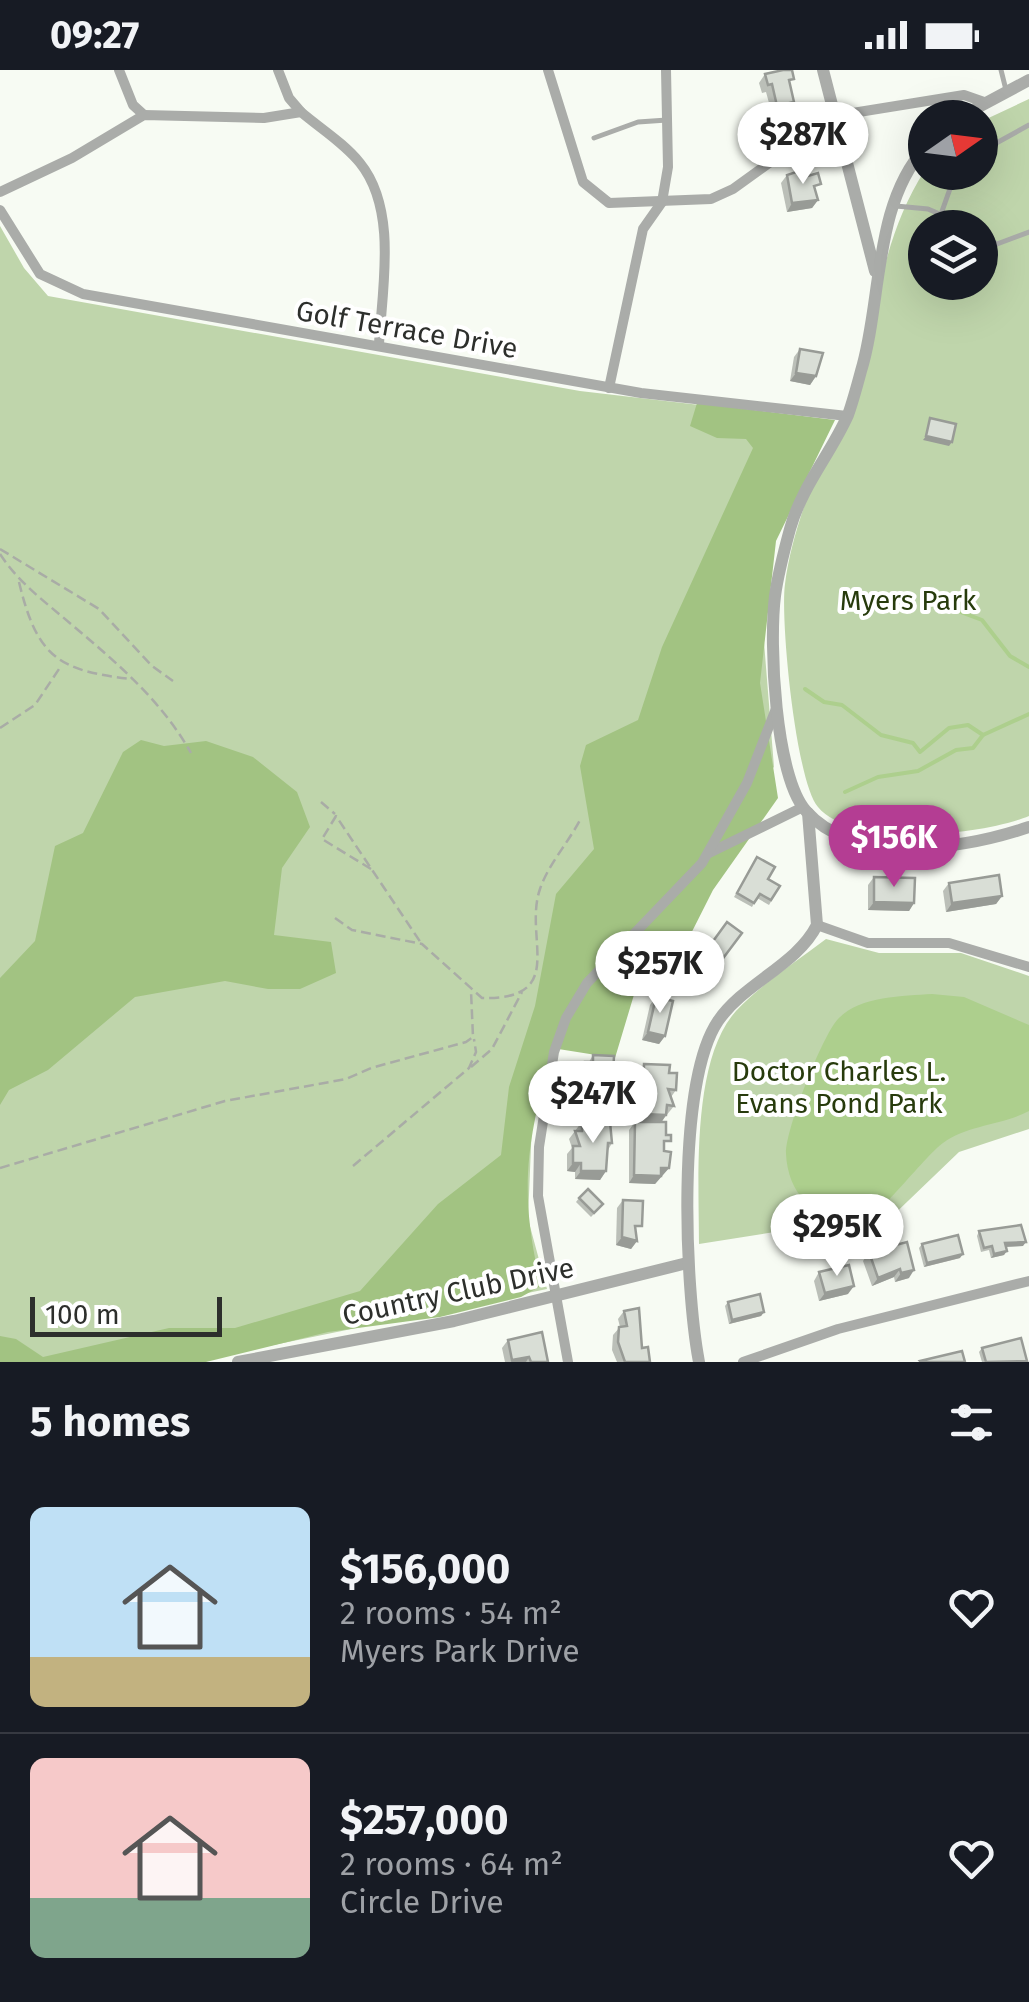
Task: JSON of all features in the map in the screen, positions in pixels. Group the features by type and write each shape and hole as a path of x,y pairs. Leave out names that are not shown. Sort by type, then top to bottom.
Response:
{"street":[{"path":"118,70 133,106 144,115"},
{"path":"278,70 288,98 358,160 375,190 384,262 379,344"},
{"path":"548,70 574,158 592,193 610,203 710,199 733,189 834,116 908,104"},
{"path":"610,388 642,230 662,202 668,167 666,70"},
{"path":"823,70 876,273"},
{"path":"988,100 1029,80"},
{"path":"933,100 964,95 978,100"},
{"path":"0,192 72,158 144,115 264,118 301,112"},
{"path":"699,1362 687,1263 695,1100 708,1040 732,1001 807,940 816,925 805,810 784,750 778,700 775,595 790,527 805,486 847,416 867,352 876,273 908,176"},
{"name":"Golf Terrace Drive","path":"0,210 40,274 83,294 610,388 847,416"},
{"path":"568,1362 538,1196 539,1147 554,1052 566,1018 587,984 675,895 708,854 747,783 778,700"},
{"path":"805,810 829,831 915,849 984,841 1029,827"},
{"path":"708,854 805,810"},
{"path":"816,925 868,943 949,943 1029,967"},
{"name":"Country Club Drive","path":"238,1362 300,1356 687,1263"},
{"path":"743,1362 838,1328 1029,1281"}],"lane":[{"path":"1001,70 1006,90"},
{"path":"594,138 638,122 667,120"},
{"path":"998,142 1029,125"},
{"path":"896,206 918,210"},
{"path":"998,244 1029,232"}],"path":[{"path":"0,551 19,582 134,679 170,717 191,753"},
{"path":"0,551 100,610 152,666 173,681"},
{"path":"19,582 26,613 62,665 89,675 134,679"},
{"path":"0,728 36,705 62,665"},
{"path":"321,802 336,816 422,944 471,991 482,998 497,999 523,991"},
{"path":"336,816 322,839 371,869"},
{"path":"353,1166 492,1049 523,991 533,981 538,964 537,900 542,884 580,820"},
{"path":"336,918 352,930 422,944"},
{"path":"470,1068 476,1052 471,991"},
{"path":"0,1168 76,1142 225,1101 346,1079 473,1037"}],"green space":[{"name":"Myers Park","path":"1029,99 1029,816 951,833 859,829 835,820 818,807 810,792 797,735 785,631 785,584 796,532 813,482 844,429 885,264 914,190 998,190 998,114"},
{"path":"0,226 24,268 48,296 580,391 828,420 774,533 764,642 774,767 692,842 550,1040 532,1122 528,1219 547,1289 190,1362 0,1362"},
{"name":"Doctor Charles L. Evans Pond Park","path":"826,939 879,953 961,953 1029,976 1029,1129 959,1152 883,1225 845,1231 812,1226 699,1244 701,1122 711,1059 721,1033 757,991"}],"shaded area":[{"path":"697,403 835,420 776,541 760,683 778,798 713,890 663,989 636,988 615,1058 552,1048 528,1166 530,1221 541,1286 521,1297 440,1317 328,1332 206,1362 0,1362 0,1336 16,1339 43,1357 169,1328 235,1328 360,1291 438,1204 501,1155 509,1087 535,1006 556,894 594,849 580,766 586,745 638,720 662,647 753,448 746,439 717,438 690,426"},
{"path":"141,740 164,746 206,741 253,757 297,792 310,827 282,868 274,935 331,942 336,973 300,989 268,989 225,981 135,997 48,1070 9,1090 0,1105 0,978 35,941 55,846 83,833 123,752"},
{"path":"932,994 964,997 1029,1025 1029,1111 963,1132 943,1143 868,1217 836,1219 823,1214 811,1207 793,1185 786,1154 798,1106 823,1044 838,1019 857,1006"}],"building":[{"path":"792,70 794,79 789,80 794,102 777,106 772,84 768,85 765,74"},
{"path":"799,171 801,178 818,173 821,184 814,186 818,200 792,203 787,175"},
{"path":"800,349 823,353 816,376 796,373"},
{"path":"930,418 956,424 952,442 926,436"},
{"path":"757,857 775,867 768,879 780,886 771,900 760,894 754,903 737,893"},
{"path":"999,875 1002,896 952,903 949,883"},
{"path":"874,877 915,878 914,903 874,902"},
{"path":"727,922 742,933 709,977 695,966"},
{"path":"656,997 673,1001 665,1036 648,1032"},
{"path":"593,1055 614,1056 611,1115 585,1114 585,1107 577,1107 577,1090 584,1090 579,1072 585,1072 585,1062 593,1062"},
{"path":"644,1064 670,1065 669,1073 677,1073 676,1090 668,1089 674,1106 667,1105 666,1115 643,1114"},
{"path":"582,1121 610,1122 612,1143 608,1143 606,1171 581,1171 581,1163 573,1163 573,1146 580,1146 575,1131 582,1131"},
{"path":"635,1122 666,1122 666,1135 671,1135 671,1141 664,1141 664,1151 671,1152 669,1168 661,1168 661,1176 634,1175"},
{"path":"588,1189 603,1204 594,1213 579,1198"},
{"path":"623,1200 643,1201 642,1226 635,1226 637,1241 622,1237"},
{"path":"1021,1225 1026,1242 1005,1243 1007,1251 994,1254 992,1246 984,1248 979,1231"},
{"path":"958,1235 963,1254 927,1263 922,1244"},
{"path":"907,1242 914,1270 901,1273 900,1269 878,1278 869,1252"},
{"path":"849,1265 854,1286 825,1293 819,1272"},
{"path":"760,1294 764,1312 732,1320 728,1302"},
{"path":"639,1308 642,1348 648,1347 650,1362 625,1362 618,1342 619,1327 627,1326 624,1311"},
{"path":"542,1332 548,1362 531,1362 529,1357 512,1360 508,1340"},
{"path":"1021,1338 1027,1361 986,1362 982,1348"},
{"path":"962,1351 965,1362 920,1361"}],"waterway":[{"path":"947,607 982,620 1010,656 1029,667"},
{"path":"805,689 824,702 842,705 881,735 913,743 920,752 949,728 968,725 983,735"},
{"path":"845,792 878,777 918,771 956,750 973,748 983,735 1029,714"}]}
